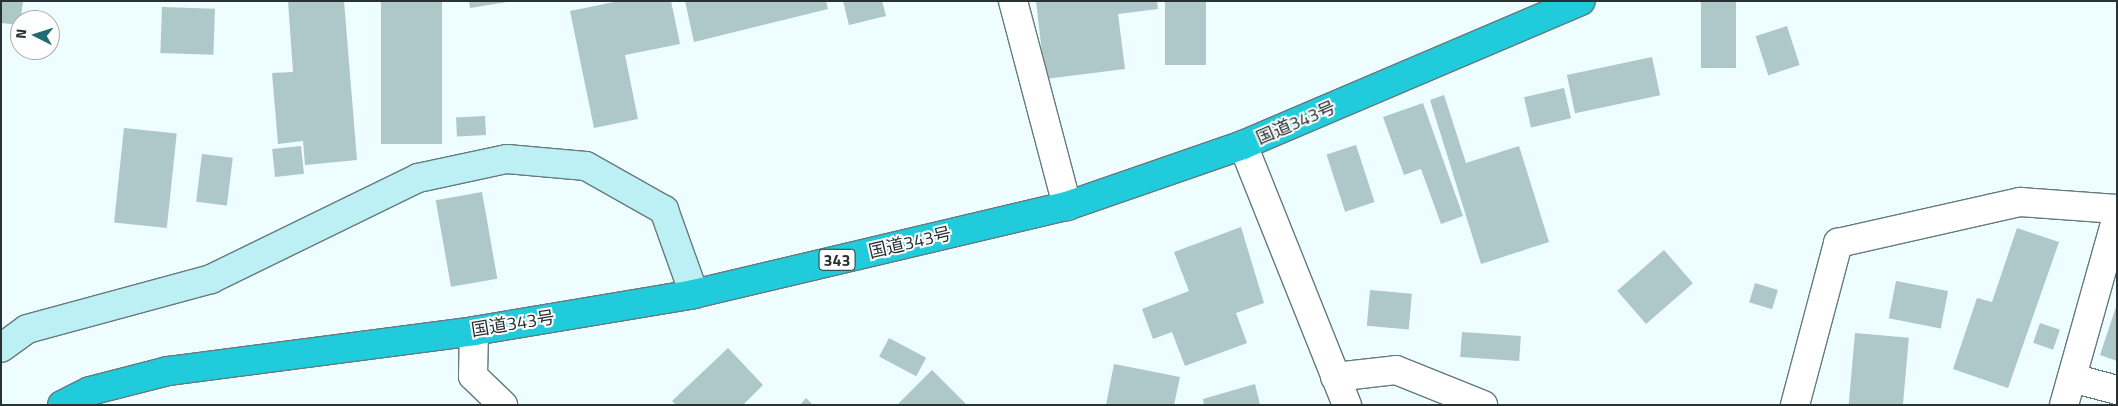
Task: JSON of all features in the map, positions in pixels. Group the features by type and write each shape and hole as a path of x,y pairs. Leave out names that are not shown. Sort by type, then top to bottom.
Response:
{"highway":[{"name":"国道343号","path":"62,405 90,391 168,371 474,331 694,294 1066,206 1243,145 1581,1"}],"street":[{"path":"1013,1 1066,206"},
{"path":"1243,145 1347,405"},
{"path":"1,348 27,329 211,279 418,178 507,159 586,166 664,210 694,294"},
{"path":"1795,405 1838,244 2020,202 2117,209"},
{"path":"2064,405 2117,216"},
{"path":"474,331 473,376 503,405"},
{"path":"1335,376 1396,370 1483,405"},
{"path":"2072,378 2117,390"}],"building":[{"path":"1,1 23,1 22,10 10,10 10,24 1,23"},
{"path":"288,1 344,1 357,160 305,165 303,141 278,144 272,73 293,72"},
{"path":"381,1 442,1 442,144 381,144"},
{"path":"469,1 507,1 507,2 470,8"},
{"path":"619,1 671,1 680,44 625,55 638,119 594,128 570,11"},
{"path":"685,1 826,1 828,9 694,42"},
{"path":"843,1 882,1 886,16 849,25"},
{"path":"1036,1 1157,1 1158,9 1118,14 1125,69 1045,79"},
{"path":"1165,1 1206,1 1206,65 1165,65"},
{"path":"1701,1 1736,1 1736,68 1701,68"},
{"path":"162,7 215,9 213,55 160,53"},
{"path":"1787,26 1800,65 1768,75 1756,36"},
{"path":"1652,57 1660,95 1575,113 1567,75"},
{"path":"1564,88 1571,118 1531,127 1524,97"},
{"path":"1444,95 1466,163 1519,146 1549,242 1481,264 1430,100"},
{"path":"1423,103 1463,216 1441,224 1421,169 1404,175 1383,117"},
{"path":"485,116 486,135 457,136 456,118"},
{"path":"124,128 177,134 167,228 114,222"},
{"path":"1356,145 1375,202 1345,212 1327,155"},
{"path":"301,146 304,174 275,177 272,149"},
{"path":"202,154 233,158 227,205 196,202"},
{"path":"482,192 497,279 451,287 436,200"},
{"path":"1241,227 1264,303 1236,313 1247,343 1185,366 1172,332 1153,339 1142,309 1189,291 1174,252"},
{"path":"2017,228 2059,242 2008,388 1953,369 1977,298 1992,302"},
{"path":"1664,250 1693,283 1646,324 1617,291"},
{"path":"1896,281 1948,291 1941,328 1889,318"},
{"path":"1755,283 1778,290 1772,309 1749,302"},
{"path":"1370,290 1412,294 1409,330 1367,326"},
{"path":"2117,307 2117,361 2100,355"},
{"path":"2040,323 2060,330 2053,350 2033,343"},
{"path":"1462,332 1521,336 1519,361 1460,357"},
{"path":"1855,333 1909,338 1903,405 1849,405"},
{"path":"889,338 926,358 916,376 879,357"},
{"path":"728,348 763,385 743,405 676,405 672,401"},
{"path":"1114,364 1180,377 1174,405 1106,405"},
{"path":"932,370 967,405 897,405"},
{"path":"1255,384 1260,405 1204,405 1203,399"},
{"path":"806,398 813,405 800,405"}]}
